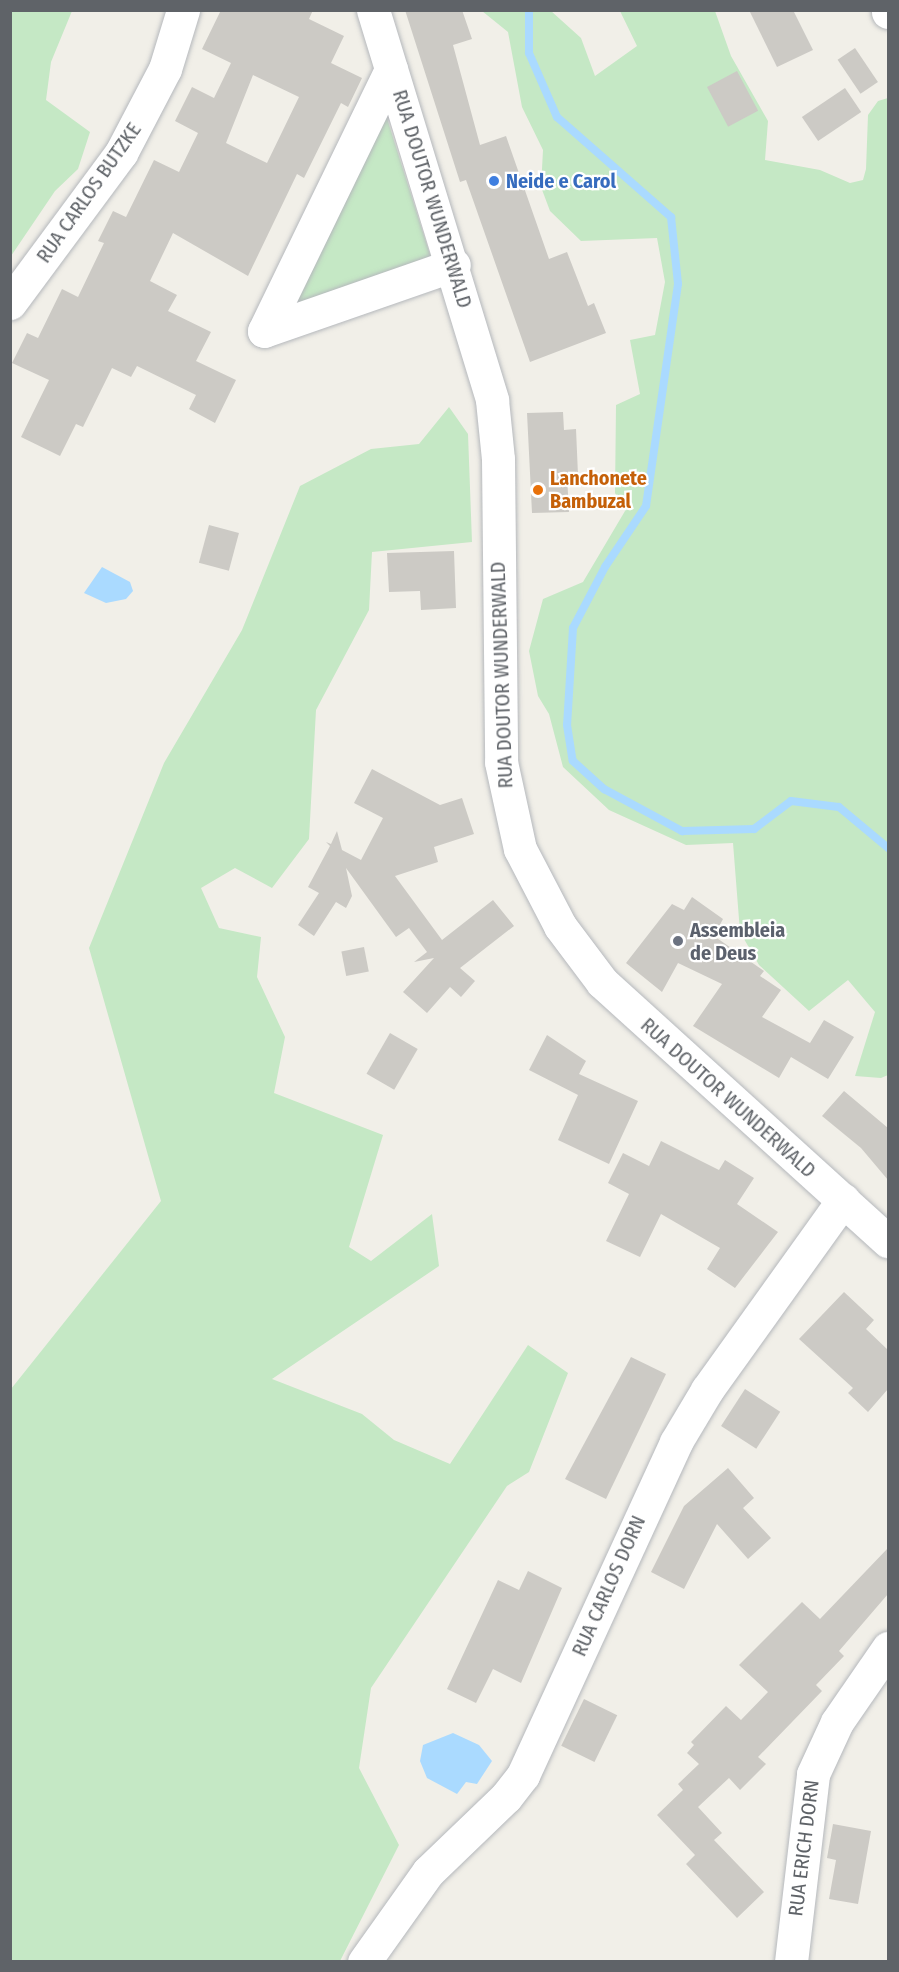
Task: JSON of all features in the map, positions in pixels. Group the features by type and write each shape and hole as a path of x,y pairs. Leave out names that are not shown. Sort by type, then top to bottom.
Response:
{"street":[{"name":"RUA CARLOS BUTZKE","path":"10,303 121,153 165,69 183,10"},
{"name":"RUA DOUTOR WUNDERWALD","path":"374,10 454,265 498,430 501,762 520,849 560,926 602,982 888,1241"},
{"path":"391,69 264,331 454,265"},
{"name":"RUA CARLOS DORN","path":"364,1962 428,1872 506,1797 523,1775 675,1442 707,1390 843,1200"},
{"name":"RUA ERICH DORN","path":"791,1962 813,1774 832,1731 888,1648"}],"green space":[{"path":"11,10 72,11 51,62 46,100 90,132 78,169 55,191 11,256"},
{"path":"482,11 551,11 581,38 595,76 637,46 620,11 715,11 731,56 768,121 765,160 820,170 850,183 863,180 866,169 868,115 878,101 888,98 888,1075 881,1078 855,1076 875,1012 848,980 809,1011 759,965 740,932 733,843 686,845 609,810 563,767 549,714 538,696 529,651 543,599 583,582 625,511 615,493 616,405 640,394 630,340 655,335 665,282 657,238 581,241 550,211 541,187 543,150 522,107 508,32"},
{"path":"385,112 432,261 286,312"},
{"path":"449,407 468,434 472,542 372,552 369,610 316,710 309,839 272,888 235,868 201,888 219,928 261,937 257,977 285,1037 274,1093 383,1135 349,1247 371,1261 432,1214 439,1266 272,1379 362,1414 394,1440 450,1464 528,1345 568,1373 529,1472 507,1486 371,1688 359,1768 399,1845 340,1961 11,1961 11,1389 161,1201 89,948 164,763 242,630 300,486 371,449 419,444"}],"water":[{"path":"102,567 130,582 133,591 126,599 106,603 84,593"},
{"path":"453,1733 479,1745 492,1761 477,1784 466,1782 457,1794 427,1778 420,1761 423,1745"}],"building":[{"path":"221,10 313,10 309,19 344,36 331,63 362,78 348,107 341,103 304,178 297,174 248,276 173,233 150,281 177,295 168,311 211,332 196,361 236,380 215,423 189,409 196,395 137,366 131,377 112,368 83,427 76,424 60,456 21,437 49,380 12,363 27,333 38,338 62,289 78,297 104,243 98,241 113,211 126,217 154,160 179,172 198,133 175,121 192,87 214,98 231,63 202,49","holes":["253,75 299,97 267,163 226,143"]},
{"path":"405,10 462,10 472,39 453,45 480,145 506,136 549,259 567,252 588,306 594,303 606,333 530,362 466,180 460,182"},
{"path":"749,10 793,10 813,50 777,67"},
{"path":"855,48 878,82 861,94 838,60"},
{"path":"737,71 758,111 728,127 707,87"},
{"path":"845,88 861,112 818,141 802,117"},
{"path":"563,412 564,430 576,429 578,475 567,476 569,512 532,513 527,413"},
{"path":"209,525 239,533 229,571 199,563"},
{"path":"454,551 456,608 421,610 420,591 389,592 387,553"},
{"path":"372,769 440,805 462,798 474,834 434,847 438,862 395,876 442,940 493,900 514,926 460,968 475,981 461,997 450,987 427,1013 403,992 434,958 414,962 427,952 409,928 396,937 346,868 352,896 346,908 336,902 314,936 298,925 319,893 308,887 330,846 326,842 331,844 337,831 342,850 361,860 383,818 354,803"},
{"path":"692,897 723,919 714,936 764,971 760,976 781,990 762,1017 810,1043 824,1020 854,1037 828,1079 791,1057 779,1078 693,1026 722,984 678,963 662,992 626,963 672,904 684,910"},
{"path":"364,947 369,972 346,976 341,951"},
{"path":"390,1033 418,1049 394,1090 366,1074"},
{"path":"547,1035 586,1061 579,1074 638,1101 609,1164 558,1140 578,1095 529,1070"},
{"path":"844,1091 888,1128 888,1180 861,1148 822,1116"},
{"path":"661,1141 719,1170 725,1160 754,1178 737,1204 778,1232 735,1288 707,1269 720,1248 661,1214 640,1257 606,1241 629,1194 608,1183 623,1153 649,1166"},
{"path":"844,1292 874,1320 866,1329 888,1350 888,1389 868,1412 848,1393 853,1388 799,1339"},
{"path":"631,1357 666,1374 606,1499 565,1479"},
{"path":"745,1389 780,1412 756,1449 721,1426"},
{"path":"728,1468 754,1498 743,1508 771,1538 748,1559 717,1524 684,1589 651,1572 684,1506"},
{"path":"888,1548 888,1594 839,1651 844,1656 816,1685 822,1691 758,1757 766,1764 740,1790 729,1778 698,1807 722,1833 714,1840 764,1892 737,1918 686,1864 695,1855 657,1815 683,1790 678,1784 699,1764 687,1753 694,1745 691,1742 726,1706 741,1720 768,1692 739,1665 802,1602 820,1619"},
{"path":"528,1571 562,1588 521,1683 493,1669 476,1703 447,1689 498,1580 519,1590"},
{"path":"584,1699 617,1715 594,1762 561,1746"},
{"path":"833,1824 871,1831 858,1904 829,1899 836,1860 827,1858"}],"waterway":[{"path":"529,10 529,53 557,117 671,217 678,284 646,506 605,567 573,628 567,725 573,761 604,789 682,831 754,829 791,801 839,807 888,848"}],"place":[{"name":"Neide e Carol","path":"494,181"},
{"name":"Lanchonete Bambuzal","path":"538,490"},
{"name":"Assembleia de Deus","path":"678,941"}]}
